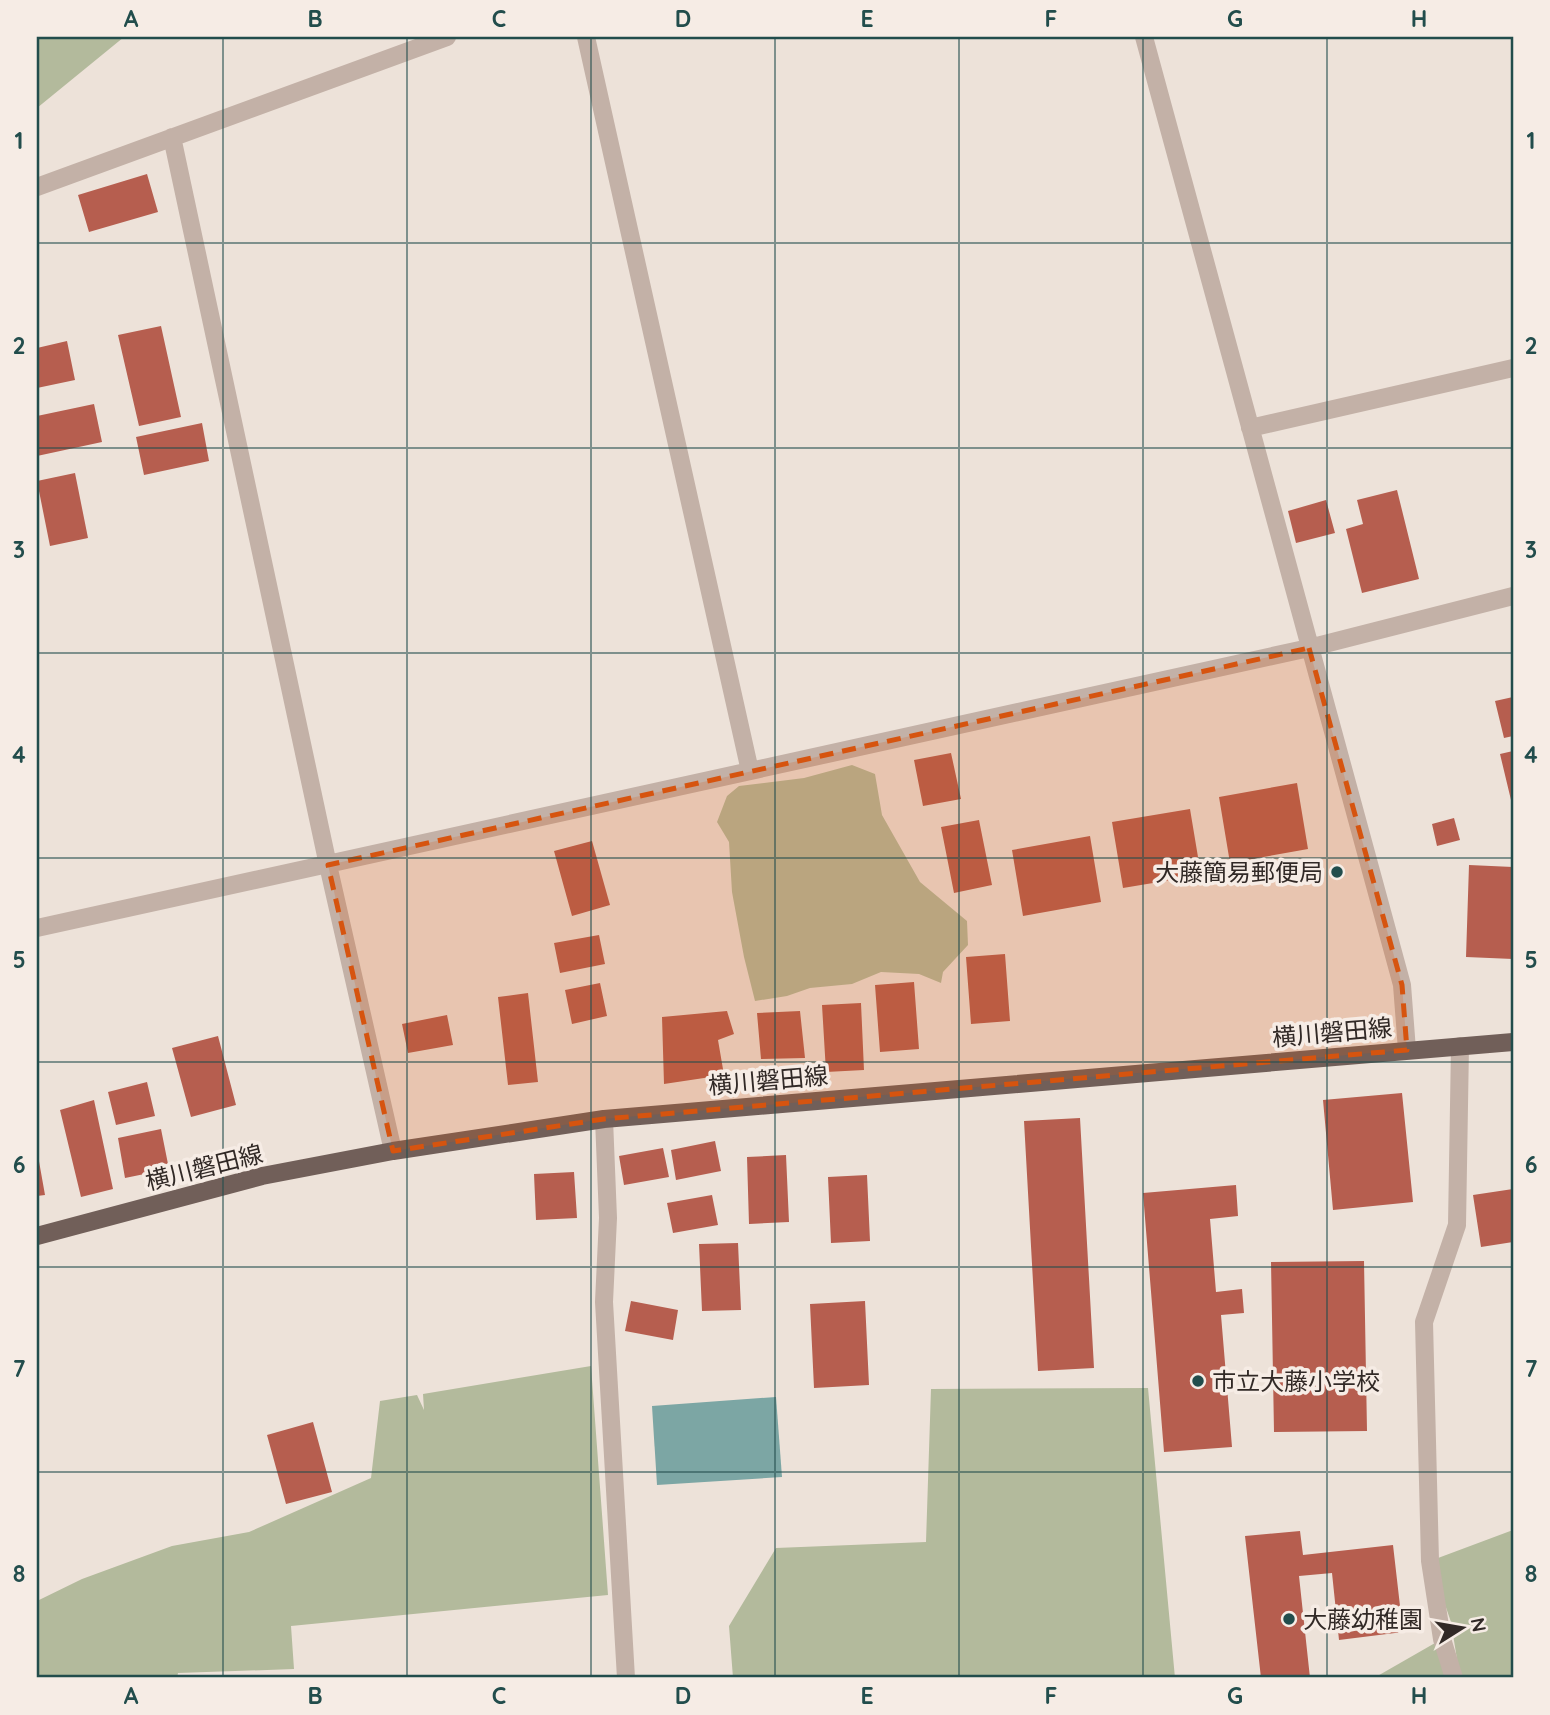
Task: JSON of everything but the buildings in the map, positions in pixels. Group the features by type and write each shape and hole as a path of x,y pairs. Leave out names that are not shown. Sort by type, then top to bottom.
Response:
{"main road":[{"name":"横川磐田線","path":"37,1236 261,1176 393,1151 604,1119 1513,1042"}],"street":[{"path":"37,187 447,37"},
{"path":"586,37 750,771"},
{"path":"1144,37 1402,985 1407,1050"},
{"path":"172,138 328,865 393,1151"},
{"path":"1250,428 1513,368"},
{"path":"37,928 1309,648 1513,596"},
{"path":"1454,1678 1442,1639 1430,1561 1424,1322 1457,1225 1460,1046"},
{"path":"604,1119 608,1219 604,1302 626,1678"}],"highlighted area":[{"path":"1309,648 1402,985 1407,1050 604,1119 393,1151 328,865"}],"green space":[{"path":"37,37 124,37 37,108"},
{"path":"852,765 875,774 882,815 920,882 967,921 968,945 943,972 941,983 919,974 881,972 852,984 810,988 787,996 755,1001 732,892 729,842 717,822 727,796 739,786 804,778"},
{"path":"591,1366 608,1595 291,1626 294,1669 178,1673 177,1678 37,1678 37,1601 82,1579 172,1546 249,1532 371,1478 380,1401 417,1395 424,1410 423,1394"},
{"path":"1148,1388 1175,1678 733,1678 729,1626 776,1548 926,1542 931,1389"},
{"path":"1513,1530 1513,1678 1460,1678 1451,1622 1430,1561"},
{"path":"1442,1639 1454,1678 1374,1678"}],"water":[{"path":"776,1397 782,1477 657,1485 652,1406"}],"place":[{"name":"大藤簡易郵便局","path":"1337,872"},
{"name":"市立大藤小学校","path":"1198,1381"},
{"name":"大藤幼稚園","path":"1289,1619"}]}
